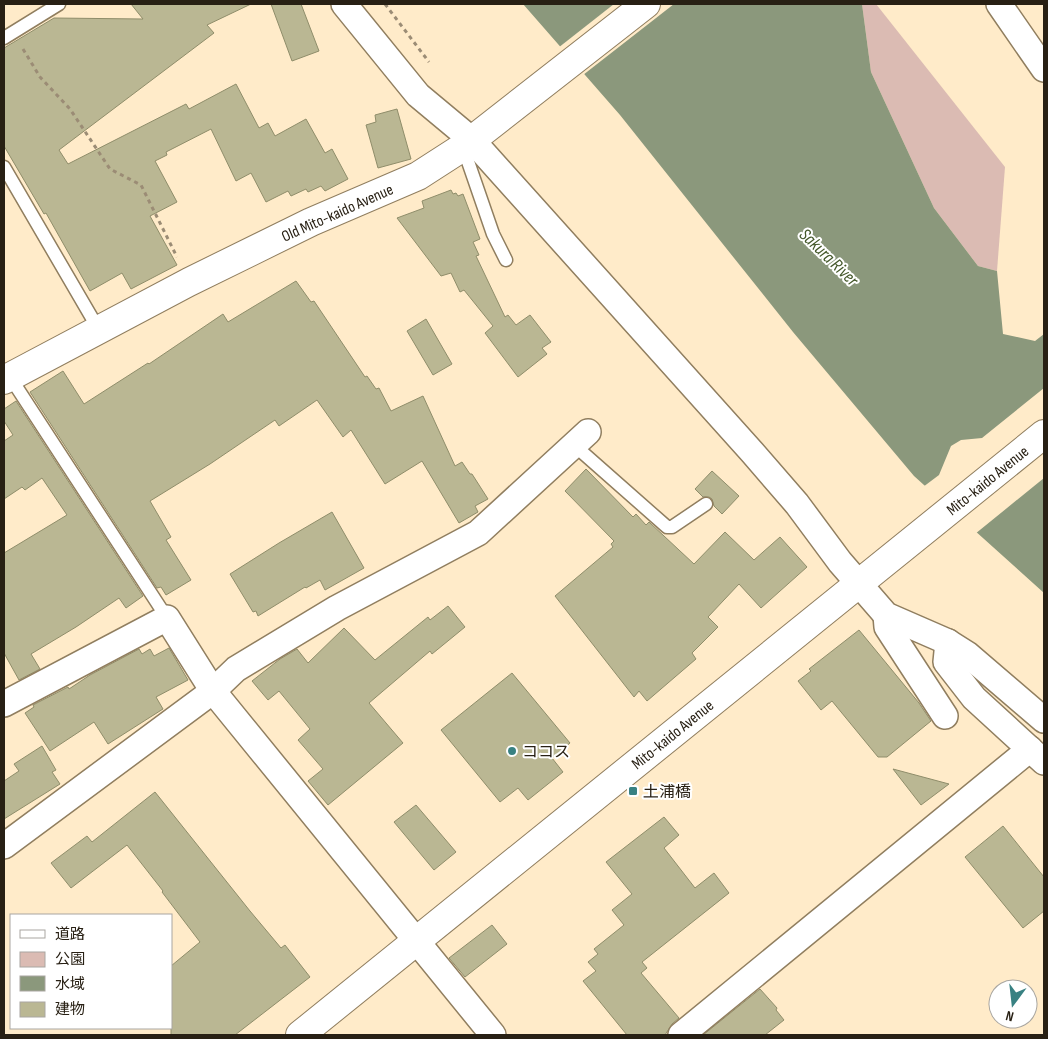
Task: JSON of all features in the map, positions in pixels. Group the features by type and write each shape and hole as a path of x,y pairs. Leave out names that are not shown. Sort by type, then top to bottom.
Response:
{"main road":[{"name":"Old Mito-kaido Avenue","path":"7,379 189,282 311,222 418,176 474,138 646,4"},
{"name":"Mito-kaido Avenue","path":"300,1035 1044,434"}],"street":[{"path":"344,4 418,95 474,138 797,504 840,562 886,616 948,642 967,654 1044,720"},
{"path":"1000,4 1044,69"},
{"path":"4,846 213,691 236,669 337,608 478,533 581,439"},
{"path":"886,616 887,627 945,716"},
{"path":"4,704 168,618 213,691 493,1035"},
{"path":"681,1035 1037,756 974,698 946,662 948,642"}],"lane":[{"path":"8,36 59,4"},
{"path":"474,138 494,234 506,260"},
{"path":"4,167 100,330"},
{"path":"7,379 168,618"},
{"path":"581,439 667,527 672,526 706,504"}],"path":[{"path":"8,36 40,77 70,109 110,169 141,185 189,282"}],"green space":[{"path":"862,4 876,4 1005,167 997,271 978,266 934,208 871,72"}],"water":[{"name":"Sakura River","path":"523,4 862,4 871,72 934,208 978,266 997,271 1003,334 1035,341 1044,334 1044,593 914,476 793,332 620,115"}],"pier":[{"path":"614,4 674,4 583,75 558,48"},
{"path":"1044,388 1044,478 975,534 923,487 939,475 951,446 961,440 982,438"}],"building":[{"path":"131,4 251,4 207,25 214,33 59,150 68,164 186,104 189,109 236,84 259,128 268,123 275,136 306,119 325,153 332,149 348,179 325,191 321,186 308,192 306,189 291,196 288,191 266,202 251,173 236,181 211,129 166,152 167,155 155,161 177,202 150,216 177,265 131,289 122,273 90,291 46,213 44,214 4,146 4,48 54,18 143,19"},
{"path":"271,4 301,4 319,51 292,61"},
{"path":"397,109 411,159 378,168 366,125 376,122 375,115"},
{"path":"451,190 453,194 456,193 458,196 463,194 480,239 473,242 479,255 476,256 505,317 508,315 516,325 530,315 551,342 542,348 547,354 518,377 485,333 493,326 464,290 460,292 451,273 441,276 397,218 424,208 422,201"},
{"path":"296,281 311,302 314,301 365,377 367,376 376,389 379,388 391,411 423,396 455,466 462,462 488,499 475,506 478,512 459,523 422,461 385,484 351,430 343,437 317,400 279,426 275,420 210,464 150,501 171,537 166,540 191,580 166,595 161,587 157,588 30,392 63,371 84,404 149,364 223,314 228,322"},
{"path":"426,319 452,364 433,375 407,331"},
{"path":"16,401 143,596 126,608 119,598 31,654 40,669 19,680 4,653 4,553 67,515 42,478 25,490 22,487 4,499 4,441 13,435 4,421 4,409"},
{"path":"586,469 633,517 636,514 646,525 649,522 694,564 725,532 754,560 780,537 807,567 761,608 739,584 708,617 718,627 692,653 696,659 647,701 639,691 634,697 555,596 613,547 611,544 614,541 565,491"},
{"path":"712,471 739,496 722,514 714,506 712,499 703,497 695,489"},
{"path":"332,512 364,568 325,590 320,580 258,616 256,611 253,612 230,574"},
{"path":"448,606 465,627 432,654 430,651 369,703 403,743 328,805 308,781 323,769 298,740 310,729 279,691 268,700 252,681 280,659 297,649 308,663 344,628 375,660 428,617 430,620"},
{"path":"859,630 919,703 931,721 887,757 878,757 832,701 821,710 798,681 811,671 809,669"},
{"path":"169,648 188,680 156,697 163,709 108,744 94,722 50,751 25,713 34,707 33,705 68,687 69,689 90,675 139,649 142,654 150,649 154,656"},
{"path":"512,673 570,743 552,758 563,772 528,800 518,788 500,802 441,730"},
{"path":"42,746 56,770 52,772 60,784 4,819 4,781 19,771 14,764"},
{"path":"893,769 949,784 921,805"},
{"path":"155,792 281,948 285,945 310,977 235,1035 171,1035 172,965 200,942 127,845 71,888 51,863 87,836 92,842"},
{"path":"416,805 456,852 434,870 394,822"},
{"path":"664,817 679,835 664,848 695,888 714,873 729,893 642,962 647,968 641,973 679,1018 672,1024 665,1035 627,1035 583,981 596,971 588,962 598,954 594,949 624,925 612,910 632,894 606,862"},
{"path":"1003,826 1044,877 1044,911 1023,928 965,857"},
{"path":"492,925 507,944 465,977 449,958"},
{"path":"760,989 777,1008 776,1010 784,1020 765,1035 703,1035"}],"place":[{"name":"ココス","path":"512,751"},
{"name":"土浦橋","path":"633,791"}]}
